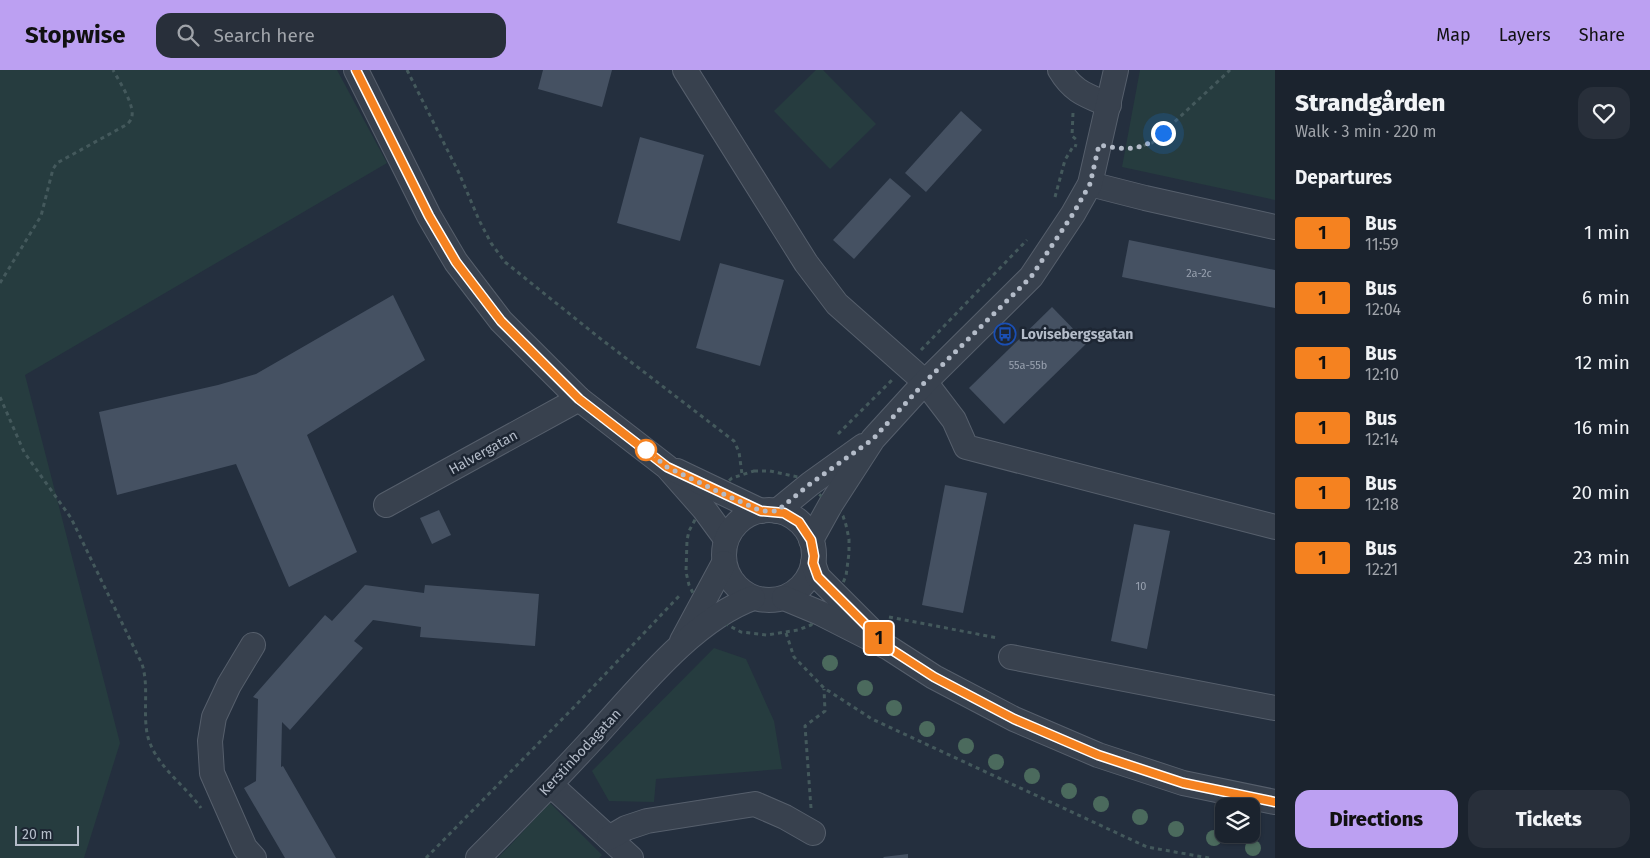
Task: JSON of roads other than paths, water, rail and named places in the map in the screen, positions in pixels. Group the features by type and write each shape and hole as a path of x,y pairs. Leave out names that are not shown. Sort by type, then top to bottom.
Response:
{"street":[{"path":"356,70 429,216 456,262 501,321 579,399 667,467 704,508 726,540"},
{"path":"685,70 801,255 837,304 925,382 954,420 966,447 1275,527"},
{"path":"1060,70 1068,83 1080,93 1109,105"},
{"path":"873,439 769,511 746,516 736,524 726,540 724,563 729,578 736,586 753,598 768,600 784,598 803,585 811,571 812,552 831,504 873,439 925,382 1031,277 1073,214 1090,184 1116,70"},
{"path":"1090,184 1275,227"},
{"name":"Halvergatan","path":"386,505 579,399"},
{"path":"667,467 769,511 784,513 799,522 812,552 818,577 889,648"},
{"name":"Kerstinbodagatan","path":"680,645 724,563"},
{"name":"Kerstinbodagatan","path":"478,858 551,785 680,645 718,617 742,602 753,598"},
{"path":"784,598 820,613 889,648 934,677 1014,719 1098,755 1183,783 1275,802"},
{"path":"253,645 229,685 214,717 210,741 212,773 245,848 254,858"},
{"path":"1011,657 1275,708"},
{"path":"551,785 631,858"},
{"path":"609,838 626,828 647,821 755,804 785,817 813,833"}],"place":[{"name":"Lovisebergsgatan","path":"1005,334"}]}
